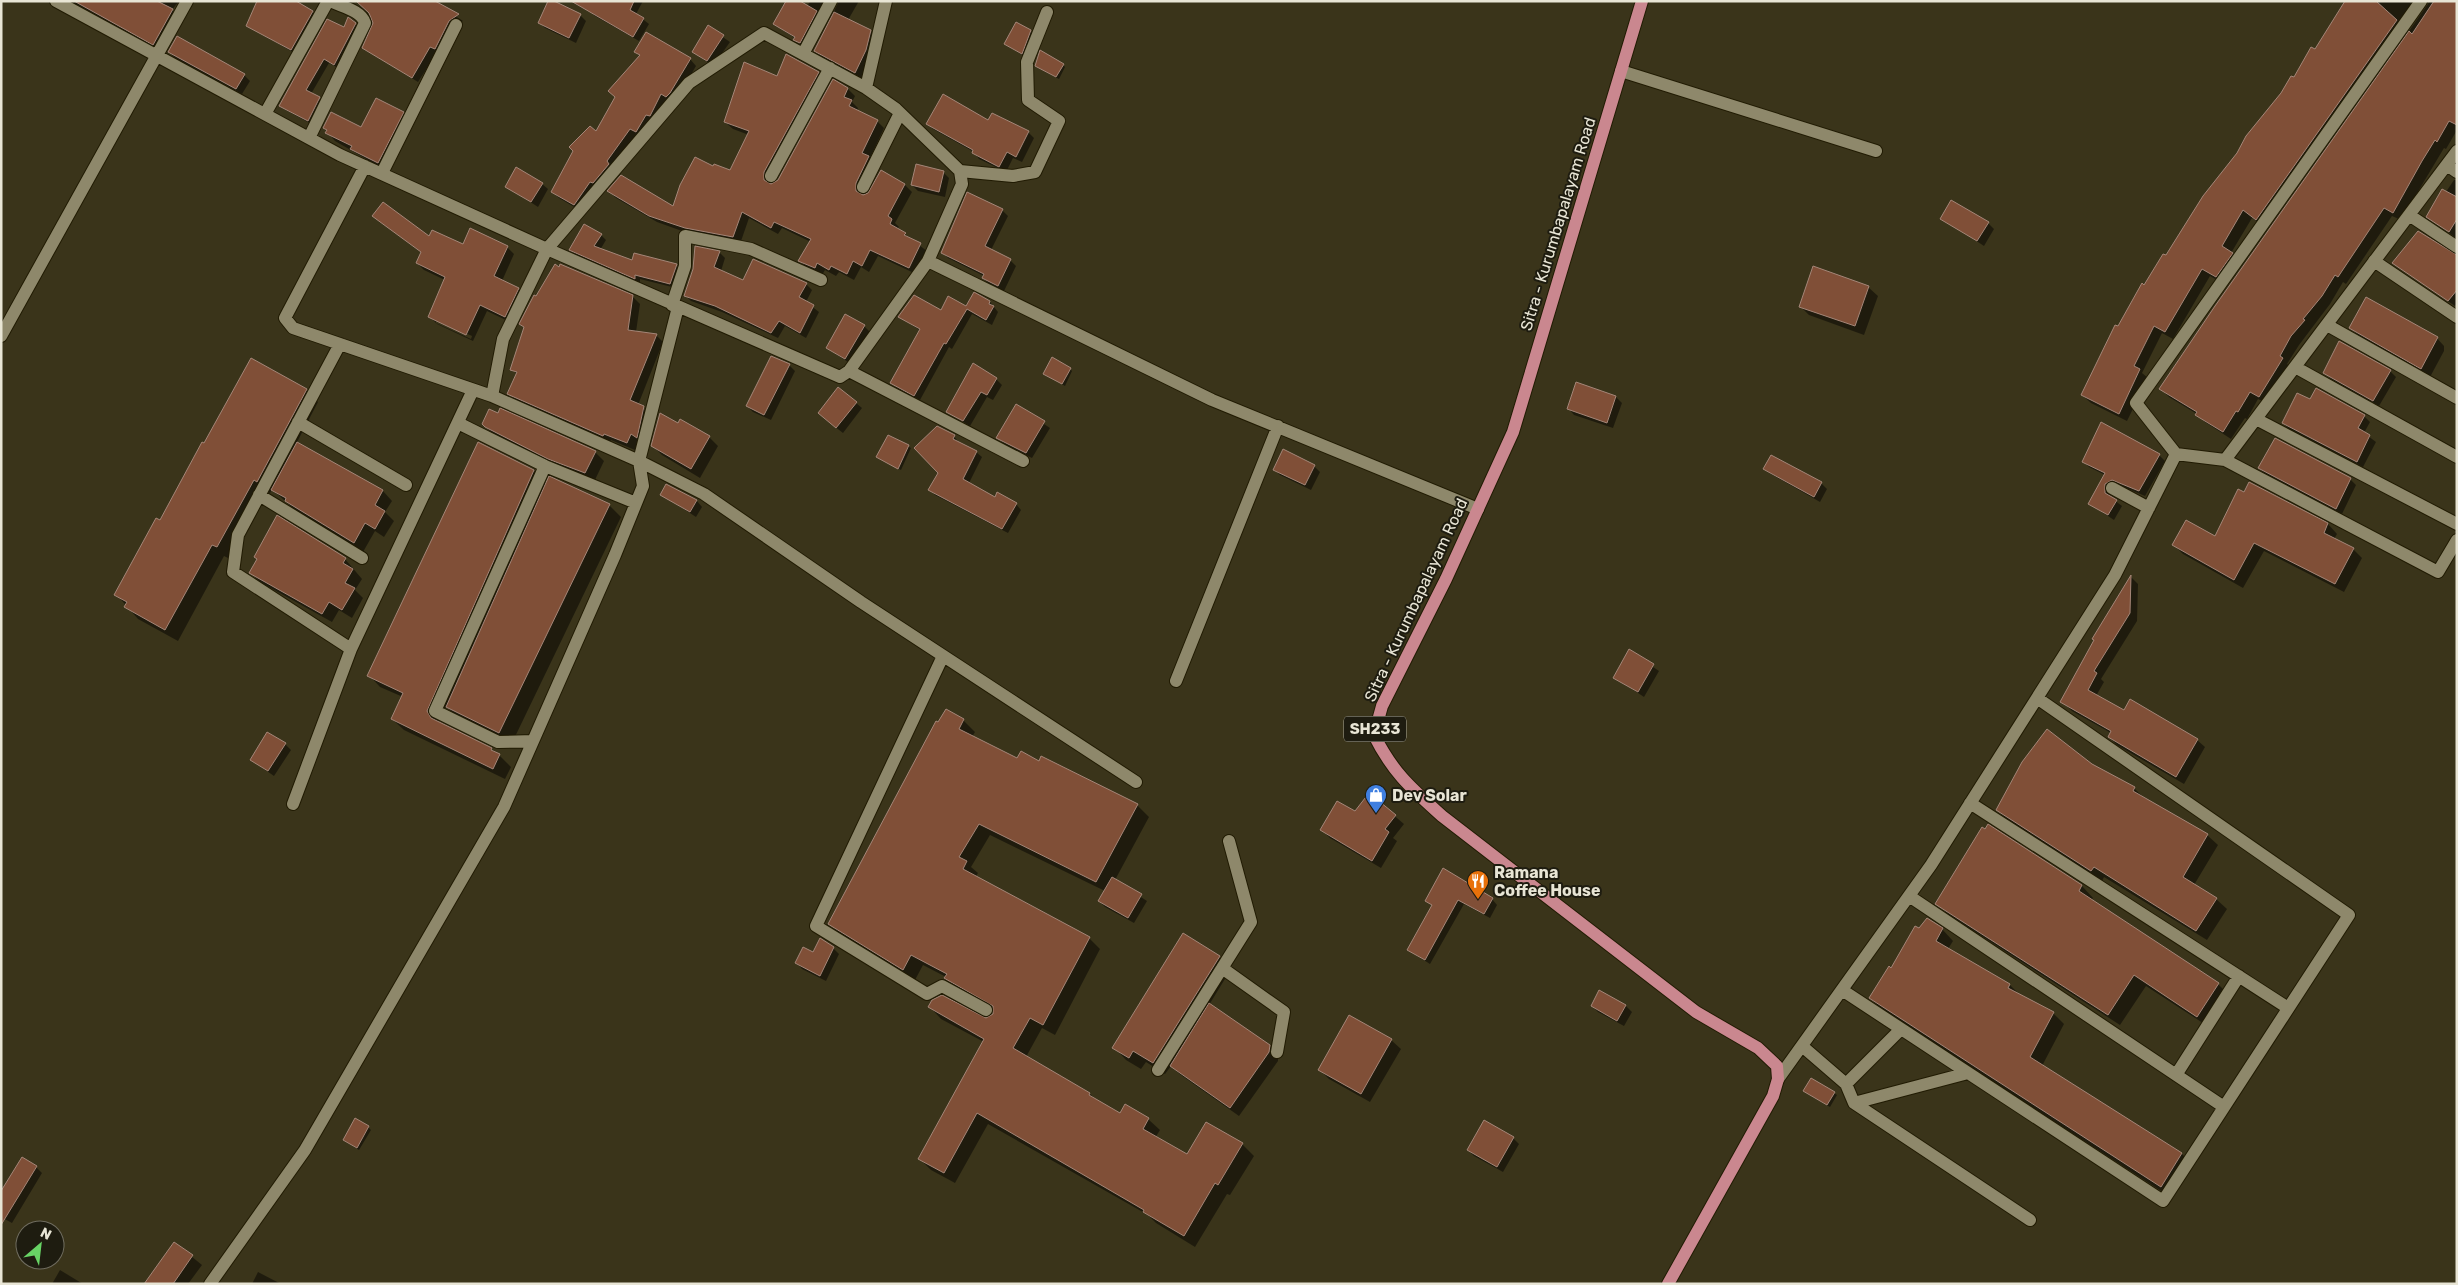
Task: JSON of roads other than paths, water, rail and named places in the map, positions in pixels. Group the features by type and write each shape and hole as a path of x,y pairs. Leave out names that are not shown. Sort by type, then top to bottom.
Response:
{"main road":[{"name":"Sitra - Kurumbapalayam Road","path":"1642,1 1513,432 1446,579 1382,706 1374,735 1387,761 1404,782 1449,822 1696,1012 1758,1048 1776,1066 1778,1079"},
{"path":"1668,1284 1753,1134 1773,1096 1778,1079"}],"street":[{"path":"56,1 309,138 366,166 546,249 840,377 849,371 928,261 962,184 960,171 900,113 866,88 764,33 689,83 546,249 504,339 492,396"},
{"path":"1,336 187,1"},
{"path":"265,114 329,1 358,13 365,23 309,138"},
{"path":"803,54 831,1"},
{"path":"866,88 886,1"},
{"path":"2421,1 2136,403 2176,454 2225,460 2438,572 2457,540"},
{"path":"960,171 1013,176 1035,172 1058,121 1028,100 1027,62 1047,12"},
{"path":"382,173 456,25"},
{"path":"771,176 830,68"},
{"path":"1621,71 1876,151"},
{"path":"863,187 900,113"},
{"path":"2225,460 2409,215 2452,169 2457,151"},
{"path":"366,166 285,318 293,328 492,396 639,461 704,494 943,656 1136,782"},
{"path":"2409,215 2457,247"},
{"path":"210,1284 305,1150 504,807 643,486 639,461 685,266 685,236 751,249 820,280"},
{"path":"928,261 1212,400 1478,508"},
{"path":"2374,261 2457,317"},
{"path":"2327,325 2457,398"},
{"path":"340,344 238,534 233,572 351,649"},
{"path":"2295,367 2457,457"},
{"path":"849,371 1024,460"},
{"path":"292,804 351,649 473,390"},
{"path":"2256,419 2457,524"},
{"path":"298,422 406,485"},
{"path":"458,423 545,466 636,503"},
{"path":"1176,681 1278,426"},
{"path":"1778,1079 1909,896 2115,576 2176,454"},
{"path":"533,741 498,742 435,711 545,466"},
{"path":"2112,488 2149,508"},
{"path":"259,496 362,558"},
{"path":"943,656 816,926 927,994 942,986 986,1010"},
{"path":"1842,990 2163,1201 2349,915 2037,698"},
{"path":"1970,803 2288,1008"},
{"path":"1158,1070 1251,922 1229,840"},
{"path":"1909,896 2224,1107"},
{"path":"1222,968 1284,1012 1277,1052"},
{"path":"2176,1075 2239,976"},
{"path":"1846,1084 1901,1028"},
{"path":"1802,1046 1846,1084 1854,1103 2030,1220"},
{"path":"1854,1103 1968,1072"}],"place":[{"name":"Dev Solar","path":"1376,814"},
{"name":"Ramana Coffee House","path":"1478,900"}]}
